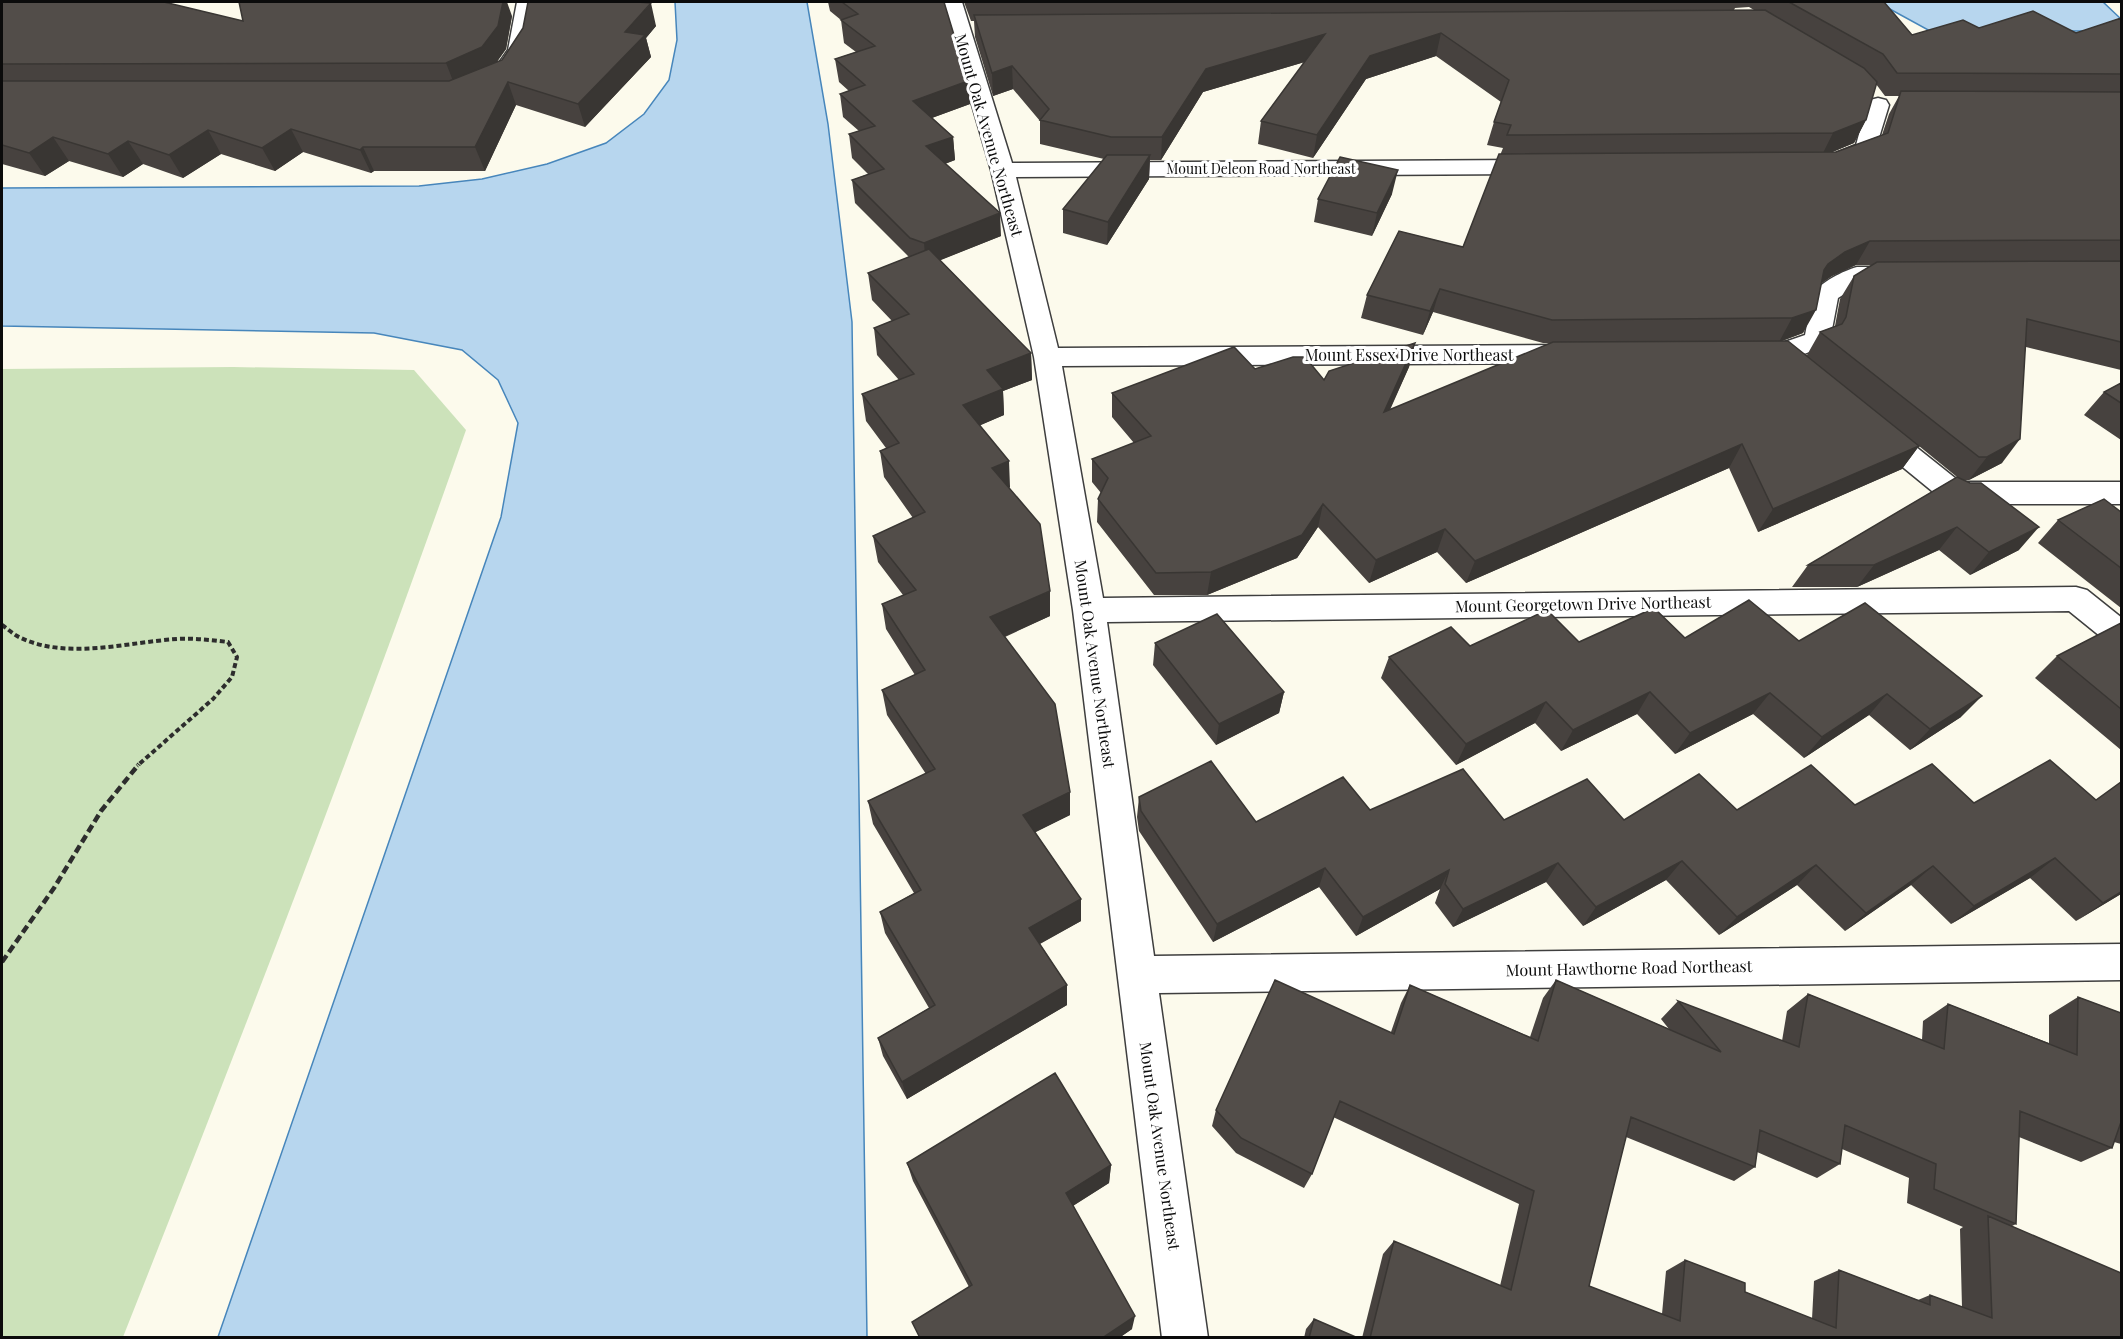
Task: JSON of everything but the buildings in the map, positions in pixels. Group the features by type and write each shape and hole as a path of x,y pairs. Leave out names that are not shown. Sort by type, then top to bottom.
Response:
{"street":[{"path":"495,80 518,50 527,2"},
{"name":"Mount Oak Avenue Northeast","path":"965,19 1047,357 1089,610 1185,1338"},
{"path":"1812,166 1824,165 1866,149 1872,98 1901,105"},
{"name":"Mount Deleon Road Northeast","path":"1003,170 1562,167"},
{"path":"1723,353 1782,353 1817,340 1826,294 1857,275 1926,275"},
{"path":"1782,353 1809,375"},
{"name":"Mount Essex Drive Northeast","path":"1047,357 1592,354"},
{"path":"1854,412 1953,493 2121,493"},
{"name":"Mount Georgetown Drive Northeast","path":"1089,610 2076,599 2121,636"},
{"name":"Mount Hawthorne Road Northeast","path":"1137,975 2121,962"}],"path":[{"path":"2,625 12,635 50,647 126,645 200,638 228,642 237,657 232,677 213,699 141,761 101,811 54,888 2,962"}],"green space":[{"path":"233,367 414,370 466,430 299,885 123,1337 2,1337 2,369"}],"water":[{"path":"675,2 807,2 828,124 852,322 867,1337 218,1337 501,517 518,423 498,380 462,350 374,333 2,326 2,188 419,186 482,179 547,164 606,143 644,114 669,80 677,40"},
{"path":"1877,2 2103,2 2121,19 2121,31 1930,31"}]}
